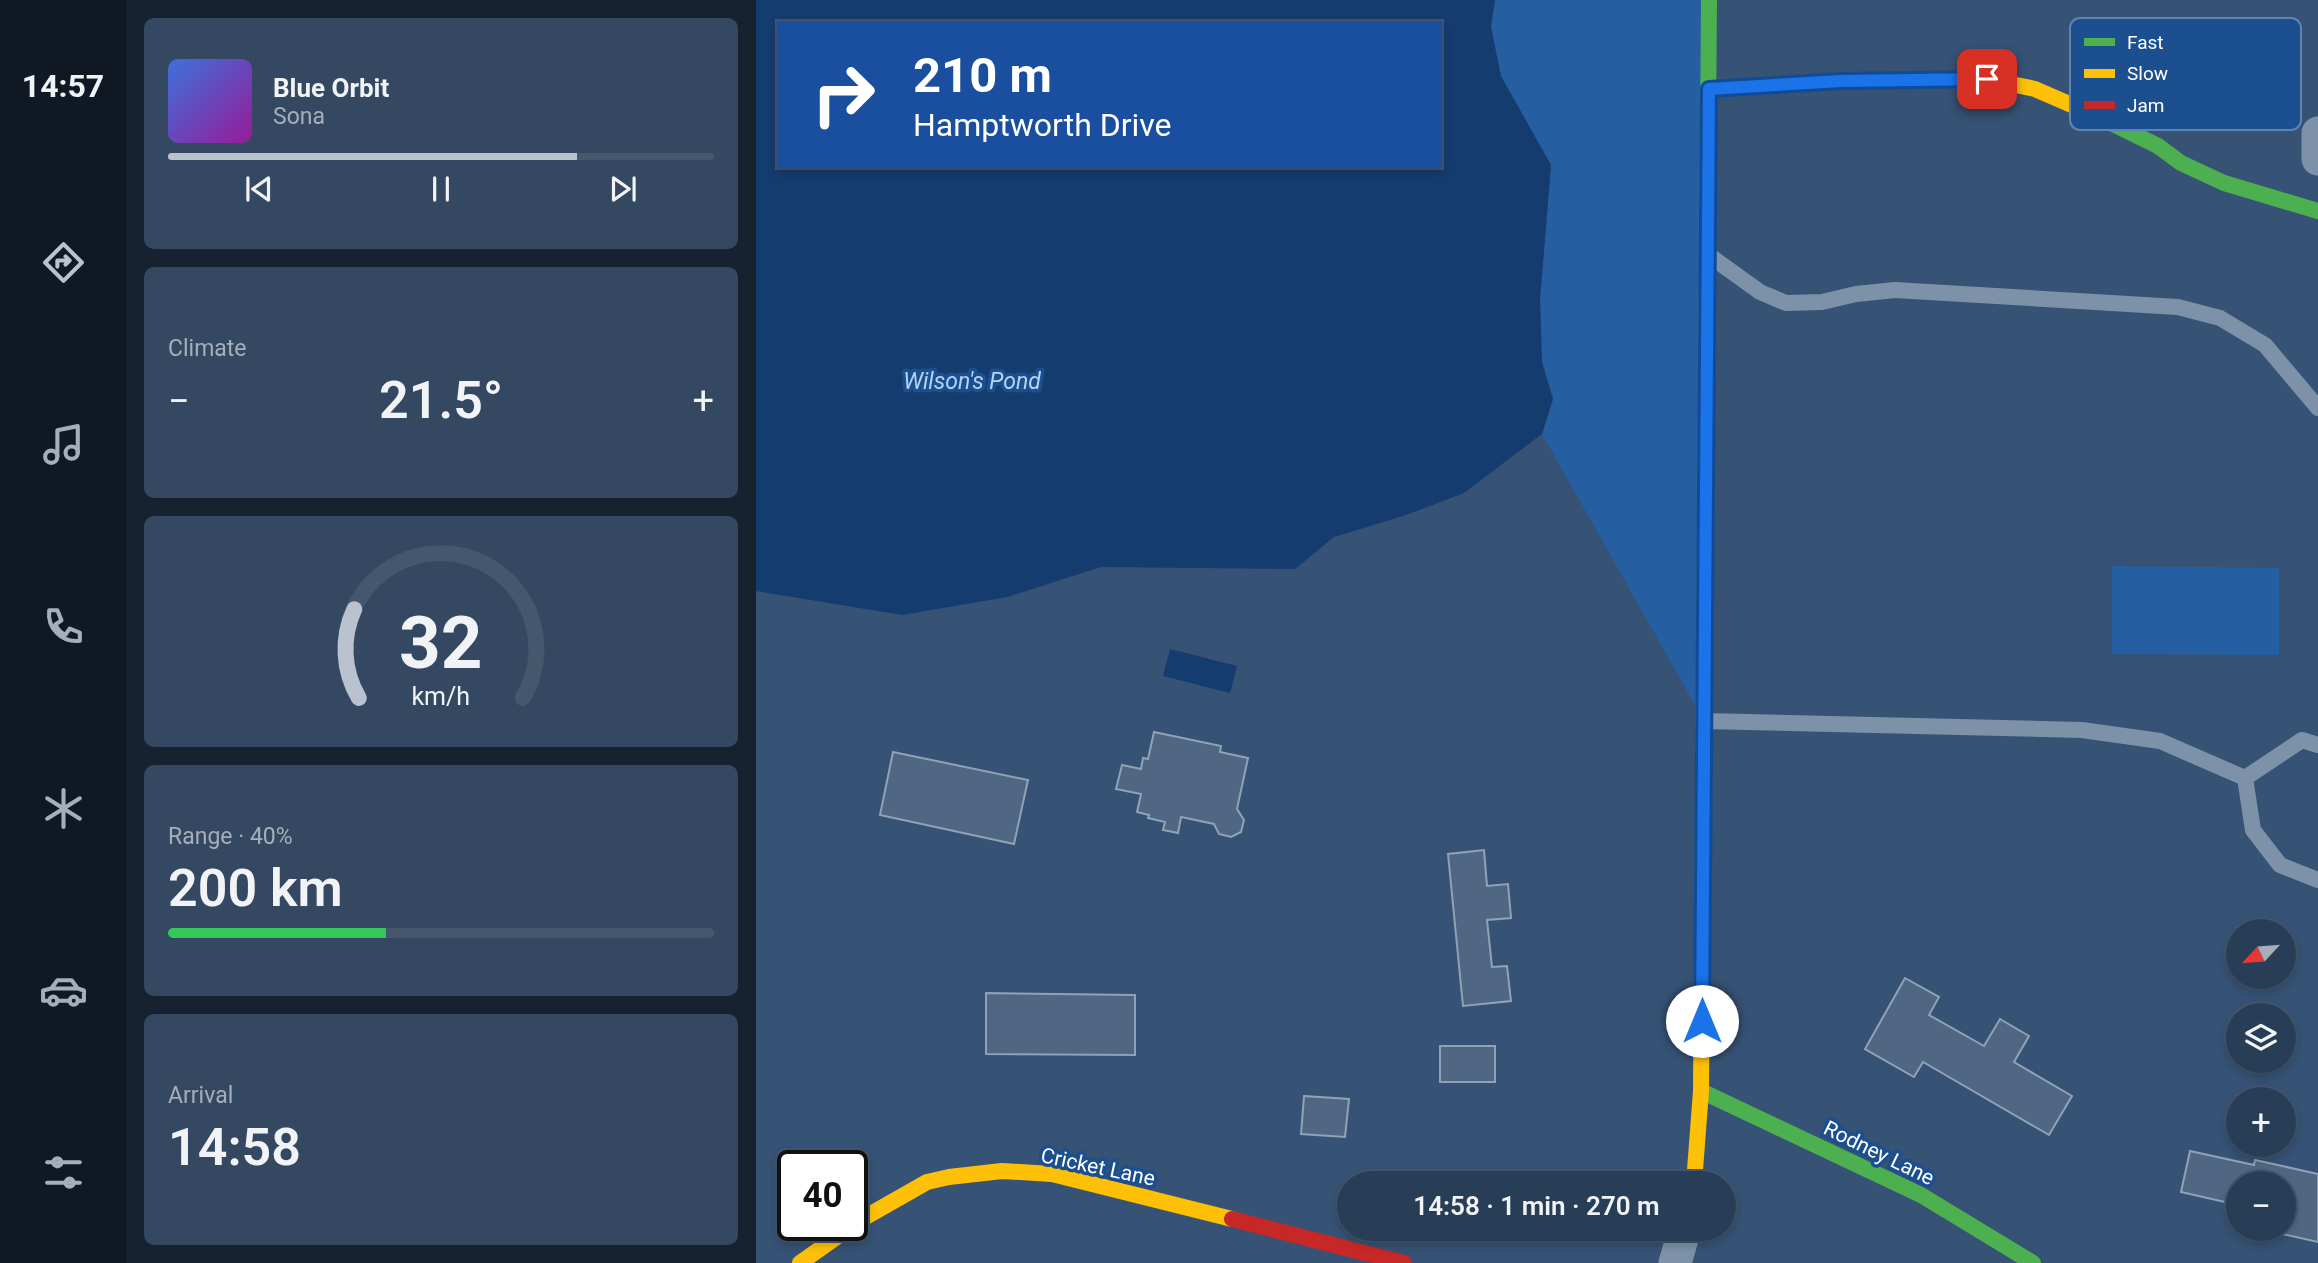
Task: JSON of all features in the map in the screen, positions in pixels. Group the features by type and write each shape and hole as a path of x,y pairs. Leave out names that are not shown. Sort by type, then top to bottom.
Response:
{"street":[{"path":"1696,1171 1701,1091 1709,0"},
{"path":"1709,89 1841,81 1987,79 2035,89 2070,104"},
{"path":"2125,130 2158,146 2181,163 2224,183 2318,211"},
{"path":"2318,133 2318,159"},
{"name":"Rodney Lane","path":"1701,1091 1921,1195 2033,1263"},
{"name":"Cricket Lane","path":"800,1263 862,1219 927,1182 1002,1171 1052,1174 1404,1263"},
{"path":"1675,1263 1681,1241"}],"lane":[{"path":"1708,255 1760,292 1786,303 1822,302 1856,294 1895,290 2178,307 2220,318 2265,345 2318,408"},
{"path":"1704,721 2082,730 2160,741 2245,778"},
{"path":"2245,778 2302,740 2318,745"},
{"path":"2245,778 2253,830 2280,865 2318,880"}],"shaded area":[{"path":"1495,0 1709,0 1704,721 1542,434 1553,399 1542,362 1540,300 1551,165 1501,77 1491,27"},
{"path":"2112,566 2279,568 2279,655 2112,654"}],"water":[{"name":"Wilson's Pond","path":"756,0 1495,0 1491,27 1501,76 1551,165 1540,300 1542,362 1553,399 1542,434 1464,493 1406,515 1334,537 1295,569 1101,567 1007,597 902,615 756,591"},
{"path":"1170,649 1237,666 1230,693 1163,676"}],"building":[{"path":"1154,732 1221,746 1220,752 1248,758 1237,809 1244,820 1241,832 1231,837 1219,834 1214,824 1181,817 1178,833 1163,830 1165,822 1137,812 1141,794 1116,789 1122,765 1141,769 1143,758 1148,759"},
{"path":"893,752 1028,780 1014,844 880,815"},
{"path":"1484,850 1487,886 1508,884 1511,918 1487,920 1492,967 1507,966 1511,1001 1463,1006 1448,854"},
{"path":"1905,978 1939,997 1929,1015 1984,1046 2000,1019 2029,1036 2014,1062 2072,1096 2049,1135 1923,1062 1914,1077 1865,1049"},
{"path":"986,993 1135,995 1135,1055 986,1054"},
{"path":"1440,1046 1495,1046 1495,1082 1440,1082"},
{"path":"1304,1096 1349,1099 1345,1137 1301,1134"},
{"path":"2190,1151 2254,1165 2255,1160 2318,1174 2318,1242 2296,1237 2296,1171 2226,1171 2226,1202 2181,1192"}],"traffic: fast":[{"path":"1704,684 1709,0"},
{"path":"2125,130 2158,146 2181,163 2224,183 2318,211"},
{"path":"1701,1091 1921,1195 2033,1263"}],"traffic: slow":[{"path":"1709,89 1841,81 1987,79 2035,89 2070,104"},
{"path":"1695,1171 1701,1091 1704,684"},
{"path":"800,1263 862,1219 927,1182 1002,1171 1052,1174 1232,1219"}],"traffic: jam":[{"path":"1232,1219 1404,1263"}],"route":[{"path":"1702,1021 1709,89 1841,81 1987,79"}]}
